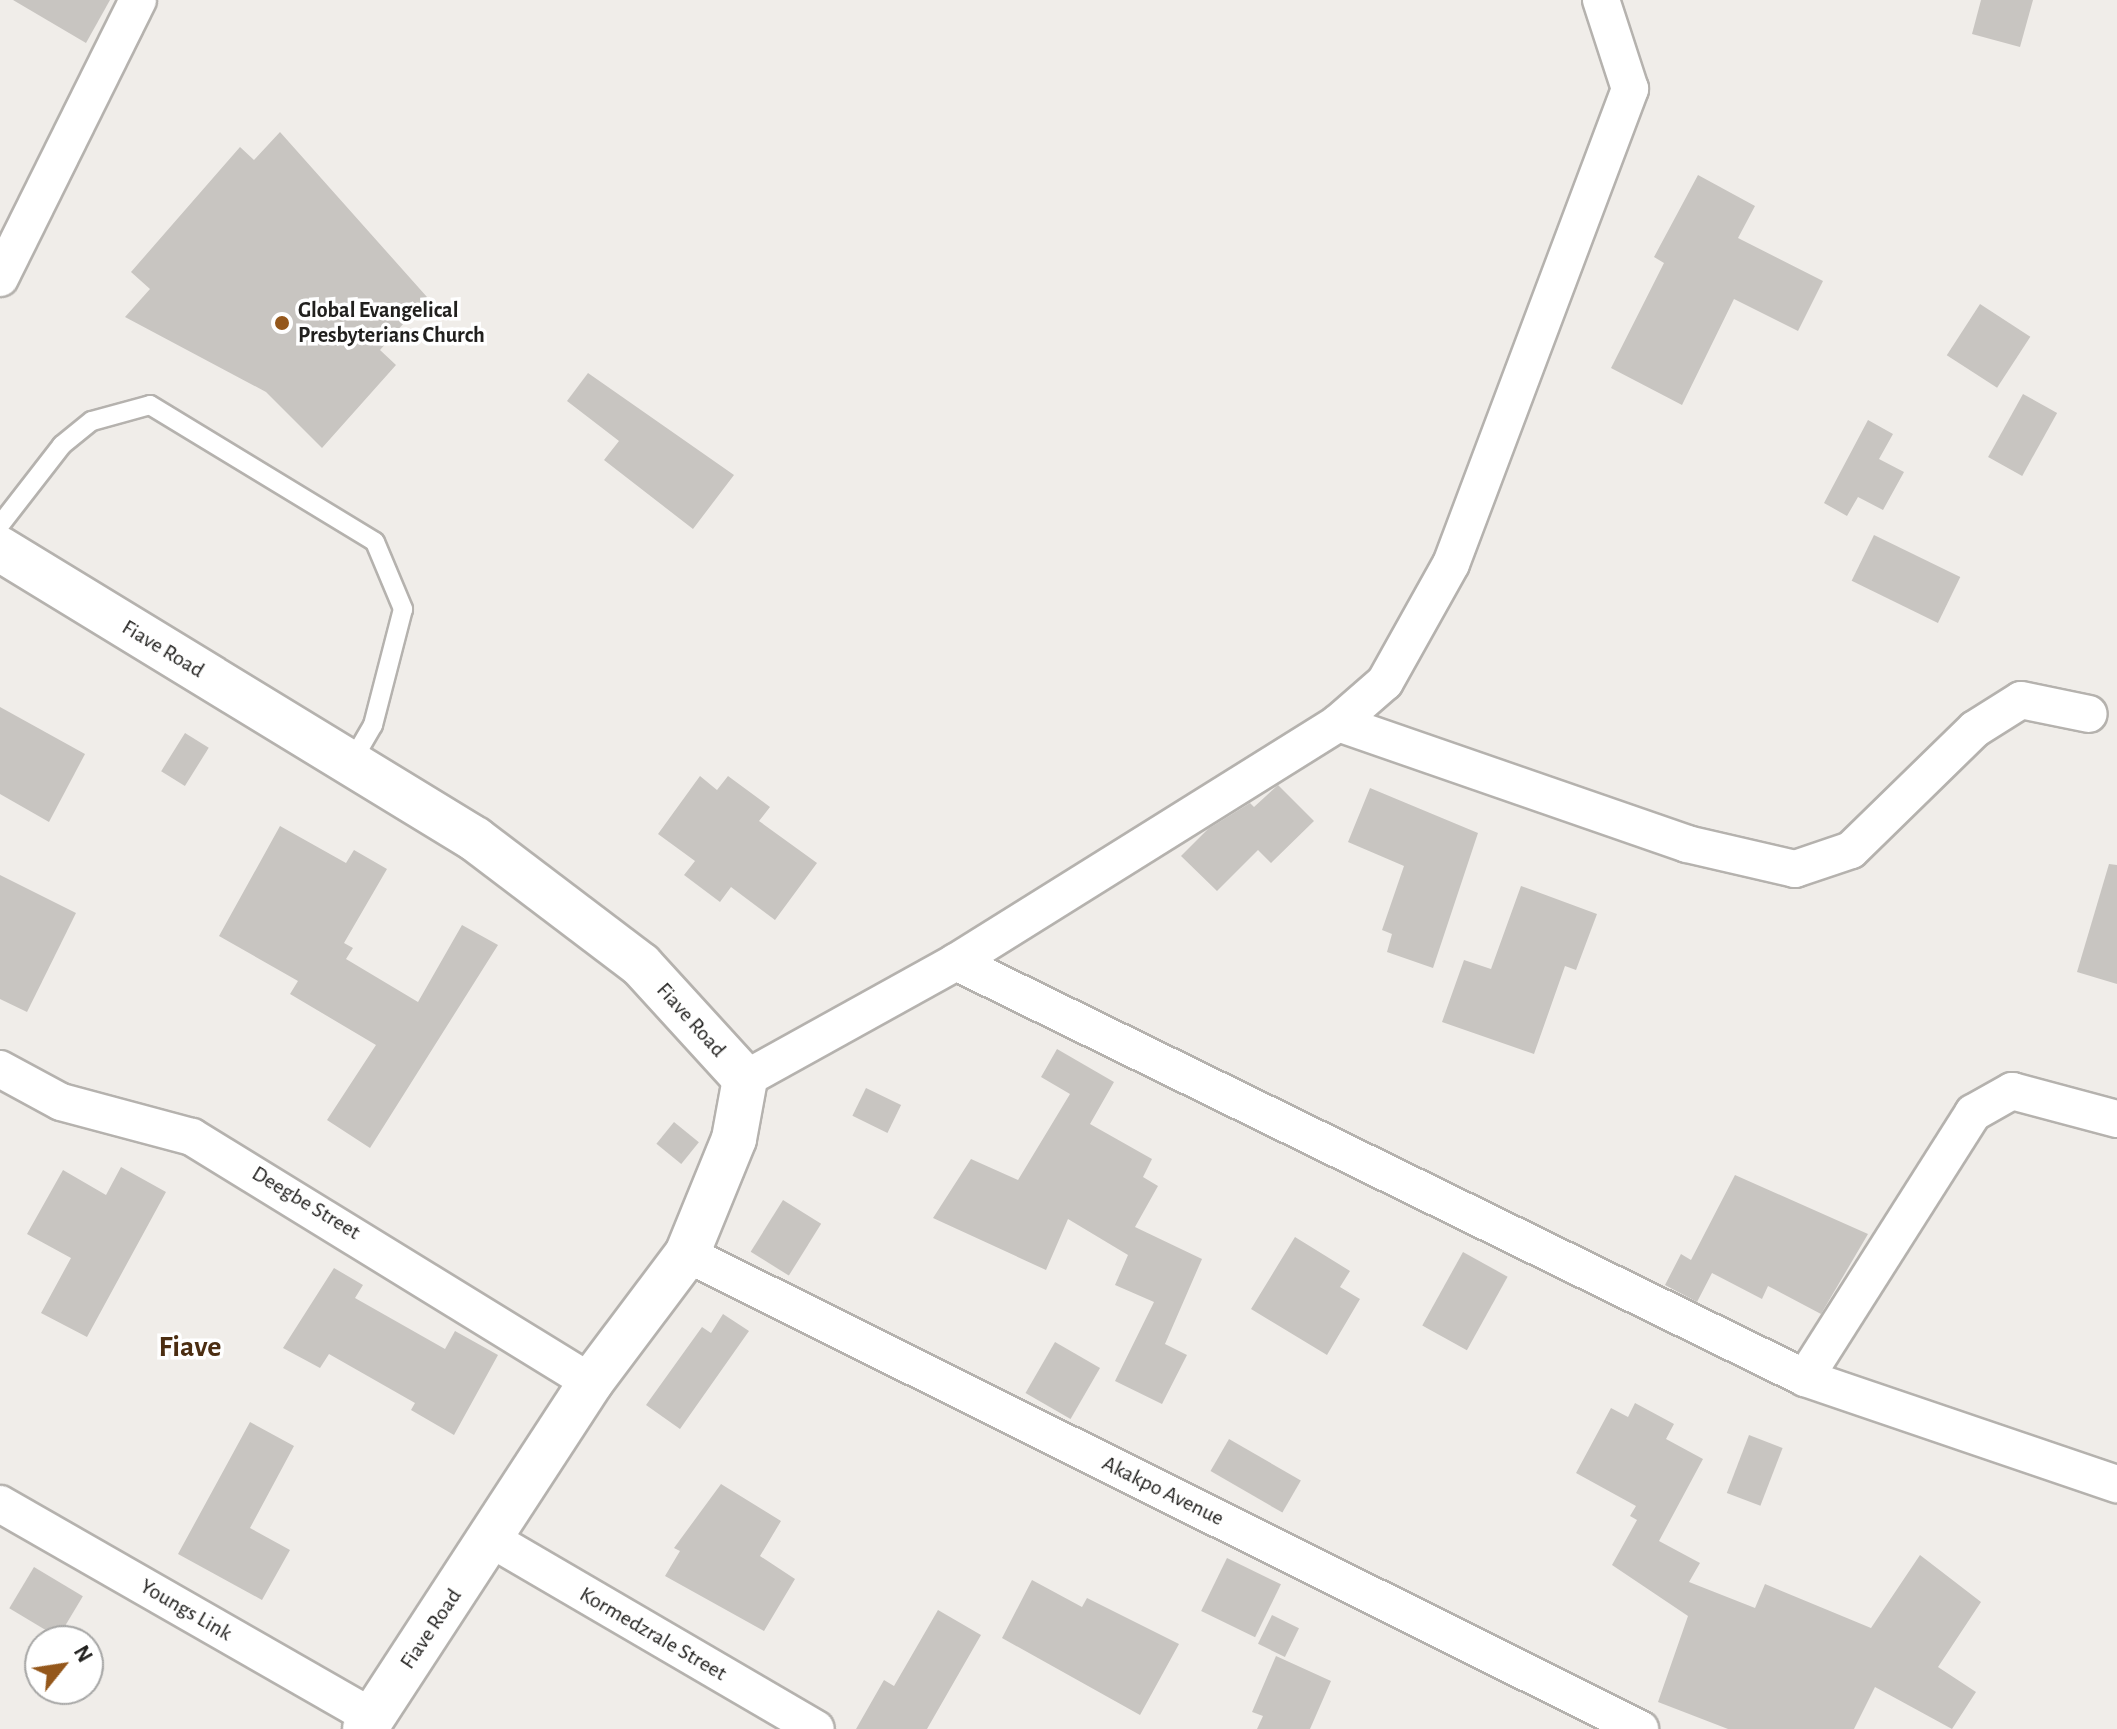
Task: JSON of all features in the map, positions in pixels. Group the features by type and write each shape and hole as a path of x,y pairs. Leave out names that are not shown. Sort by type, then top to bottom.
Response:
{"street":[{"path":"0,278 138,0"},
{"path":"745,1079 956,962 1338,723 1385,682 1451,564 1569,263 1630,89 1601,0"},
{"name":"Fiave Road","path":"0,549 475,839 641,965 745,1079 734,1139 687,1254 591,1382 368,1723"},
{"path":"1338,723 1687,844 1795,869 1851,850 1975,729 2021,700 2089,714"},
{"path":"956,962 1805,1378 2117,1484"},
{"name":"Deegbe Street","path":"0,1069 61,1102 192,1137 591,1382"},
{"path":"1805,1378 1973,1113 2012,1091 2117,1119"},
{"name":"Akakpo Avenue","path":"687,1254 1640,1729"},
{"name":"Youngs Link","path":"0,1504 368,1723"},
{"name":"Kormedzrale Street","path":"491,1539 816,1729"}],"lane":[{"path":"0,525 62,445 92,421 150,405 375,542 403,609 373,725 351,763"}],"building":[{"path":"13,0 110,0 86,43"},
{"path":"1981,0 2033,0 2020,47 1972,34"},
{"path":"280,132 427,297 380,350 396,365 322,448 266,392 125,317 150,289 131,272 240,147 254,160"},
{"path":"1698,175 1755,206 1738,238 1823,281 1798,331 1734,299 1682,405 1611,368 1664,263 1654,257"},
{"path":"1980,304 2030,337 1997,388 1947,355"},
{"path":"588,373 734,475 693,529 604,460 619,441 567,401"},
{"path":"2023,394 2057,413 2022,476 1988,457"},
{"path":"1868,420 1893,434 1879,459 1904,472 1883,510 1858,497 1847,516 1824,503"},
{"path":"1874,535 1960,577 1938,623 1852,581"},
{"path":"0,707 85,754 49,822 0,794"},
{"path":"185,733 209,748 185,786 161,771"},
{"path":"700,776 717,790 728,776 770,807 759,821 817,863 775,920 731,887 720,902 684,875 695,861 658,834"},
{"path":"1278,785 1314,821 1271,863 1258,850 1217,891 1181,856 1208,829 1250,803 1254,807"},
{"path":"1370,788 1478,833 1433,968 1387,952 1392,934 1382,930 1404,866 1348,842"},
{"path":"280,826 346,863 354,850 387,869 344,943 353,948 346,959 418,1002 462,925 498,945 370,1148 327,1120 376,1045 290,994 298,981 219,936"},
{"path":"2109,864 2117,865 2117,984 2077,972"},
{"path":"0,875 76,913 27,1012 0,999"},
{"path":"1521,886 1597,914 1576,970 1565,966 1534,1054 1442,1022 1464,960 1491,969"},
{"path":"1057,1049 1114,1082 1090,1124 1152,1159 1143,1177 1158,1186 1135,1227 1202,1259 1165,1344 1187,1355 1162,1404 1115,1381 1154,1302 1115,1285 1128,1255 1068,1219 1046,1270 933,1218 971,1159 1018,1180 1070,1094 1041,1077"},
{"path":"866,1088 901,1105 887,1133 852,1116"},
{"path":"674,1122 699,1142 681,1164 656,1144"},
{"path":"121,1167 166,1192 87,1337 41,1313 71,1258 27,1234 63,1170 106,1195"},
{"path":"1735,1175 1868,1234 1821,1314 1768,1286 1762,1299 1712,1273 1697,1302 1665,1285 1681,1254 1691,1260"},
{"path":"783,1200 821,1224 789,1276 751,1252"},
{"path":"1295,1237 1350,1271 1340,1287 1360,1299 1327,1355 1251,1309"},
{"path":"1463,1252 1508,1277 1467,1350 1422,1325"},
{"path":"334,1268 363,1285 355,1298 445,1349 455,1331 498,1355 454,1435 411,1410 415,1403 329,1354 320,1368 283,1348"},
{"path":"723,1314 749,1331 680,1429 646,1405 702,1327 711,1333"},
{"path":"1055,1342 1100,1368 1071,1419 1026,1393"},
{"path":"1635,1403 1674,1424 1666,1439 1703,1459 1659,1541 1700,1563 1689,1582 1755,1608 1765,1584 1871,1628 1920,1555 1981,1602 1938,1667 1976,1692 1952,1729 1875,1687 1854,1729 1728,1729 1658,1702 1688,1616 1612,1565 1637,1520 1630,1516 1636,1506 1576,1473 1611,1408 1628,1417"},
{"path":"250,1422 294,1446 250,1528 290,1550 262,1600 178,1554"},
{"path":"1749,1435 1783,1448 1760,1506 1727,1493"},
{"path":"1229,1439 1301,1480 1282,1513 1210,1471"},
{"path":"721,1484 781,1521 760,1556 795,1579 764,1631 665,1576 680,1551 674,1548"},
{"path":"1227,1558 1281,1584 1255,1637 1201,1611"},
{"path":"34,1567 83,1596 66,1625 37,1625 9,1608"},
{"path":"1032,1580 1082,1607 1087,1598 1179,1644 1140,1715 1002,1638"},
{"path":"938,1610 981,1635 927,1729 856,1729 884,1680 894,1686"},
{"path":"1272,1615 1299,1628 1285,1657 1258,1644"},
{"path":"1276,1656 1331,1681 1310,1729 1257,1729 1263,1716 1252,1712"}],"place":[{"name":"Global Evangelical Presbyterians Church","path":"282,323"}],"district":[{"name":"Fiave","path":"190,1347"}]}
